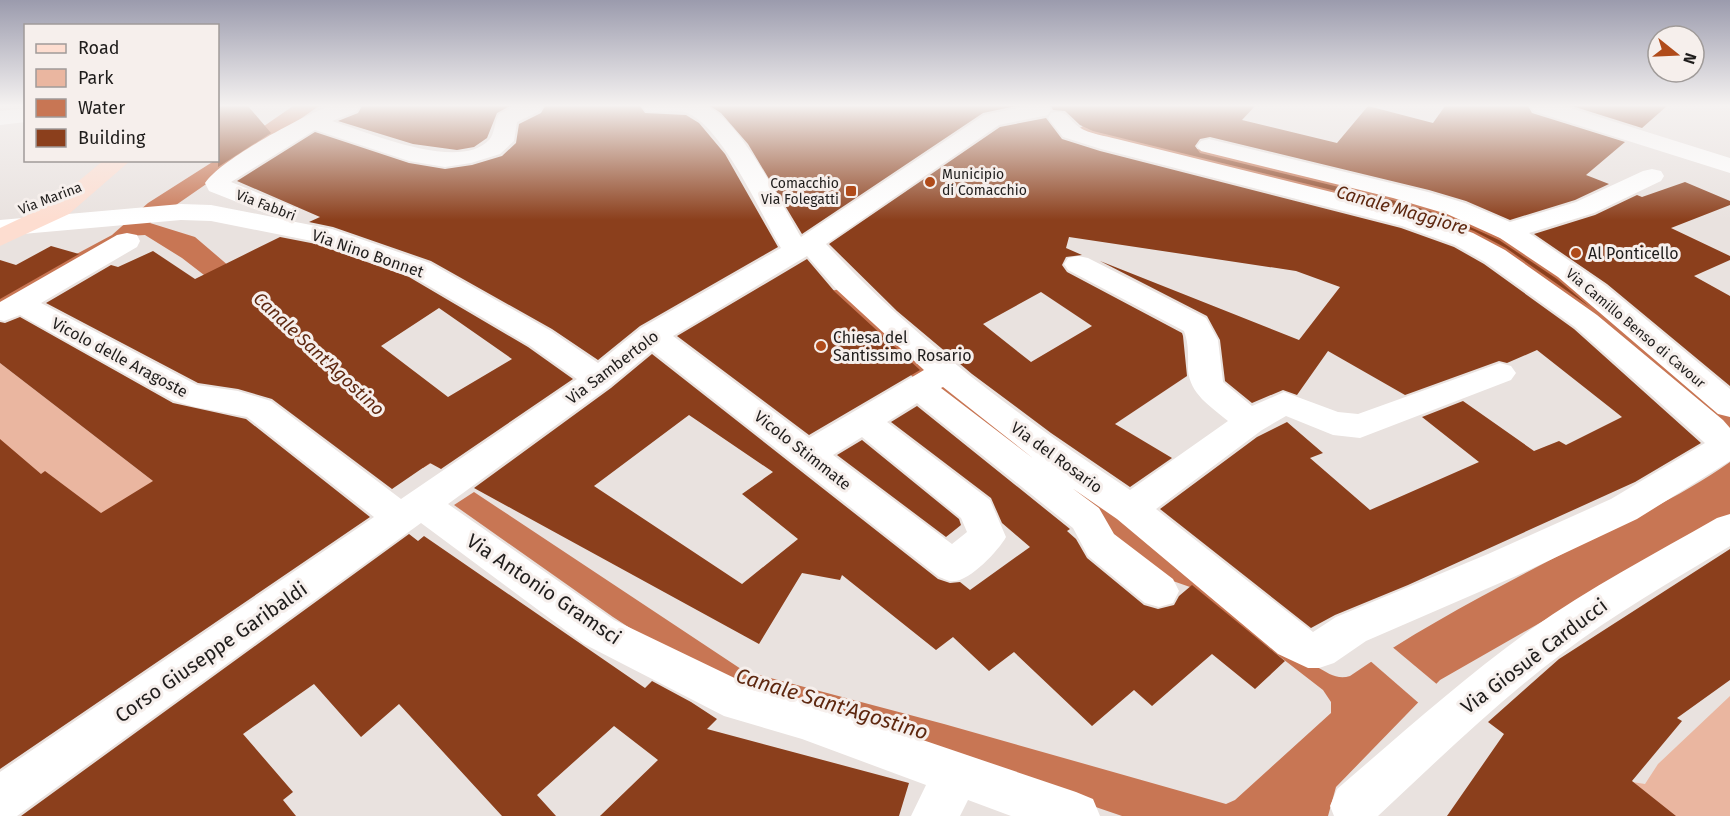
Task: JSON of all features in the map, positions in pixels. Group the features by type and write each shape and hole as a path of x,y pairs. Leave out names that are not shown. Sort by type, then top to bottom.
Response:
{"street":[{"name":"Via Fabbri","path":"274,144 217,183 218,186 309,222 323,235"},
{"path":"381,144 417,156 444,160 471,156 492,149 498,144"},
{"name":"Via del Rosario","path":"731,144 740,154 781,228 847,284 930,380 1130,508 1293,641 1308,650 1345,640 1624,509 1722,450 1726,424"},
{"name":"Via Sambertolo","path":"411,511 599,379 652,335 803,247 950,144"},
{"name":"Via Camillo Benso di Cavour","path":"1109,144 1446,230 1495,256 1586,321 1711,428 1726,424 1652,342 1582,279 1508,231 1454,207 1409,194 1201,144"},
{"path":"1647,144 1630,162 1640,172 1668,175"},
{"path":"1663,144 1730,166"},
{"path":"1508,231 1576,212 1612,197 1639,180 1668,175 1705,159"},
{"path":"86,189 117,162"},
{"name":"Via Nino Bonnet","path":"86,189 75,202 82,211 110,217"},
{"name":"Via Marina","path":"0,216 86,189"},
{"name":"Via Marina","path":"0,238 31,225 86,189"},
{"name":"Via Nino Bonnet","path":"0,228 182,212 211,213 323,235 420,269 540,338 599,379"},
{"path":"10,308 127,241"},
{"path":"1078,264 1195,325 1202,332 1205,381 1213,394 1250,422"},
{"name":"Vicolo delle Aragoste","path":"10,308 176,387 184,394 198,398 237,400 260,409 411,511"},
{"name":"Vicolo Stimmate","path":"652,335 953,566 987,537 977,510 864,421"},
{"path":"1130,508 1250,422 1284,403 1333,423 1360,426 1500,373"},
{"path":"809,454 930,380 1086,518 1101,545 1159,591"},
{"name":"Via Antonio Gramsci","path":"411,511 599,632 739,702 802,719 1076,816"},
{"name":"Corso Giuseppe Garibaldi","path":"0,800 411,511"},
{"name":"Via Giosuè Carducci","path":"1354,806 1448,713 1626,586 1730,528"},
{"path":"935,816 957,774"}],"green space":[{"path":"0,363 205,521 0,717"},
{"path":"1730,696 1730,816 1561,816 1534,767 1645,784 1658,764"}],"water":[{"name":"Canale Sant'Agostino","path":"238,144 264,144 150,223 195,237 264,296 439,458 423,468 368,412 217,285 182,258 145,235 127,236 0,305 0,295 112,235 148,203 212,162 219,162 219,157"},
{"name":"Canale Maggiore","path":"1126,144 1176,144 1397,197 1454,213 1543,261 1730,413 1730,438 1481,243"},
{"name":"Canale Sant'Agostino","path":"840,289 1317,667 1329,674 1350,676 1407,639 1466,605 1678,494 1730,462 1730,518 1641,565 1440,680 1336,787 1328,816 1122,816 795,704 676,658 613,617 454,505 474,492 744,671 944,724 1226,804 1235,800 1331,713 1331,702 1323,690 1190,587 1170,580 918,382 826,292"}],"pier":[{"path":"1390,645 1439,686 1421,705 1368,659"}],"building":[{"path":"219,144 254,144 218,167"},
{"path":"296,144 352,144 409,163 445,169 472,165 502,156 515,144 717,144 725,154 778,247 640,326 598,360 552,329 431,261 333,227 309,222 320,217 237,181"},
{"path":"414,144 478,144 457,150"},
{"path":"748,144 937,144 802,234"},
{"path":"975,144 1078,144 1401,228 1454,247 1484,264 1574,329 1701,443 1635,482 1408,585 1335,615 1311,628 1160,509 1257,437 1287,422 1323,453 1310,458 1370,510 1479,462 1422,417 1463,401 1534,451 1559,441 1566,445 1622,417 1537,350 1507,363 1499,361 1405,395 1328,351 1297,395 1283,390 1252,403 1225,381 1220,340 1207,316 1100,261 1299,340 1340,287 1296,271 1069,237 1066,248 1082,255 1066,257 1062,265 1067,272 1182,333 1183,336 1187,376 1115,424 1172,458 1130,487 1051,433 972,374 897,311 829,244","holes":["1041,292 1092,326 1031,362 983,324"]},
{"path":"1146,144 1196,144 1195,146 1200,153 1392,200 1446,216 1499,240 1557,279 1590,307 1506,248 1474,231 1421,212"},
{"path":"1239,144 1623,144 1586,175 1609,184 1575,200 1510,220 1466,201"},
{"path":"1685,182 1730,201 1730,205 1671,228 1730,256 1730,260 1694,276 1730,296 1730,386 1607,284 1534,234 1595,215 1637,195 1642,197"},
{"path":"280,237 316,244 409,277 528,347 573,379 441,469 430,463 392,489 272,399 238,389 198,383 46,303 111,265 118,267 153,251 195,279","holes":["439,308 512,359 448,397 381,346"]},
{"path":"51,246 79,254 0,299 0,260 16,265"},
{"name":"Chiesa del Santissimo Rosario","path":"807,259 835,292 920,370 809,435 677,336"},
{"path":"20,317 173,403 246,419 370,517 0,769 0,439 41,474 45,471 101,513 153,481 0,363 0,322 5,323"},
{"path":"652,354 938,579 950,583 960,582 970,590 1030,547 1002,523 991,498 891,422 917,406 1070,529 1067,531 1076,539 1087,558 1144,605 1158,609 1174,605 1179,596 1192,585 1285,661 1255,689 1212,654 1152,706 1134,690 1092,726 1014,652 989,671 953,637 936,650 842,575 840,580 802,573 759,644 474,488 611,388","holes":["689,415 773,472 742,494 798,539 742,584 594,486"]},
{"path":"862,440 959,519 961,525 946,537 837,455"},
{"path":"409,534 418,541 424,536 645,688 652,681 717,719 707,729 909,783 899,816 600,816 658,760 614,726 537,795 556,816 502,816 399,704 361,737 314,684 243,734 293,792 283,800 296,816 21,816"},
{"path":"1730,549 1730,680 1677,718 1682,721 1632,781 1676,816 1447,816 1504,734 1488,722 1559,659"}],"place":[{"name":"Municipio di Comacchio","path":"930,182"},
{"name":"Comacchio Via Folegatti","path":"851,191"},
{"name":"Al Ponticello","path":"1576,253"},
{"name":"Chiesa del Santissimo Rosario","path":"821,346"}]}
